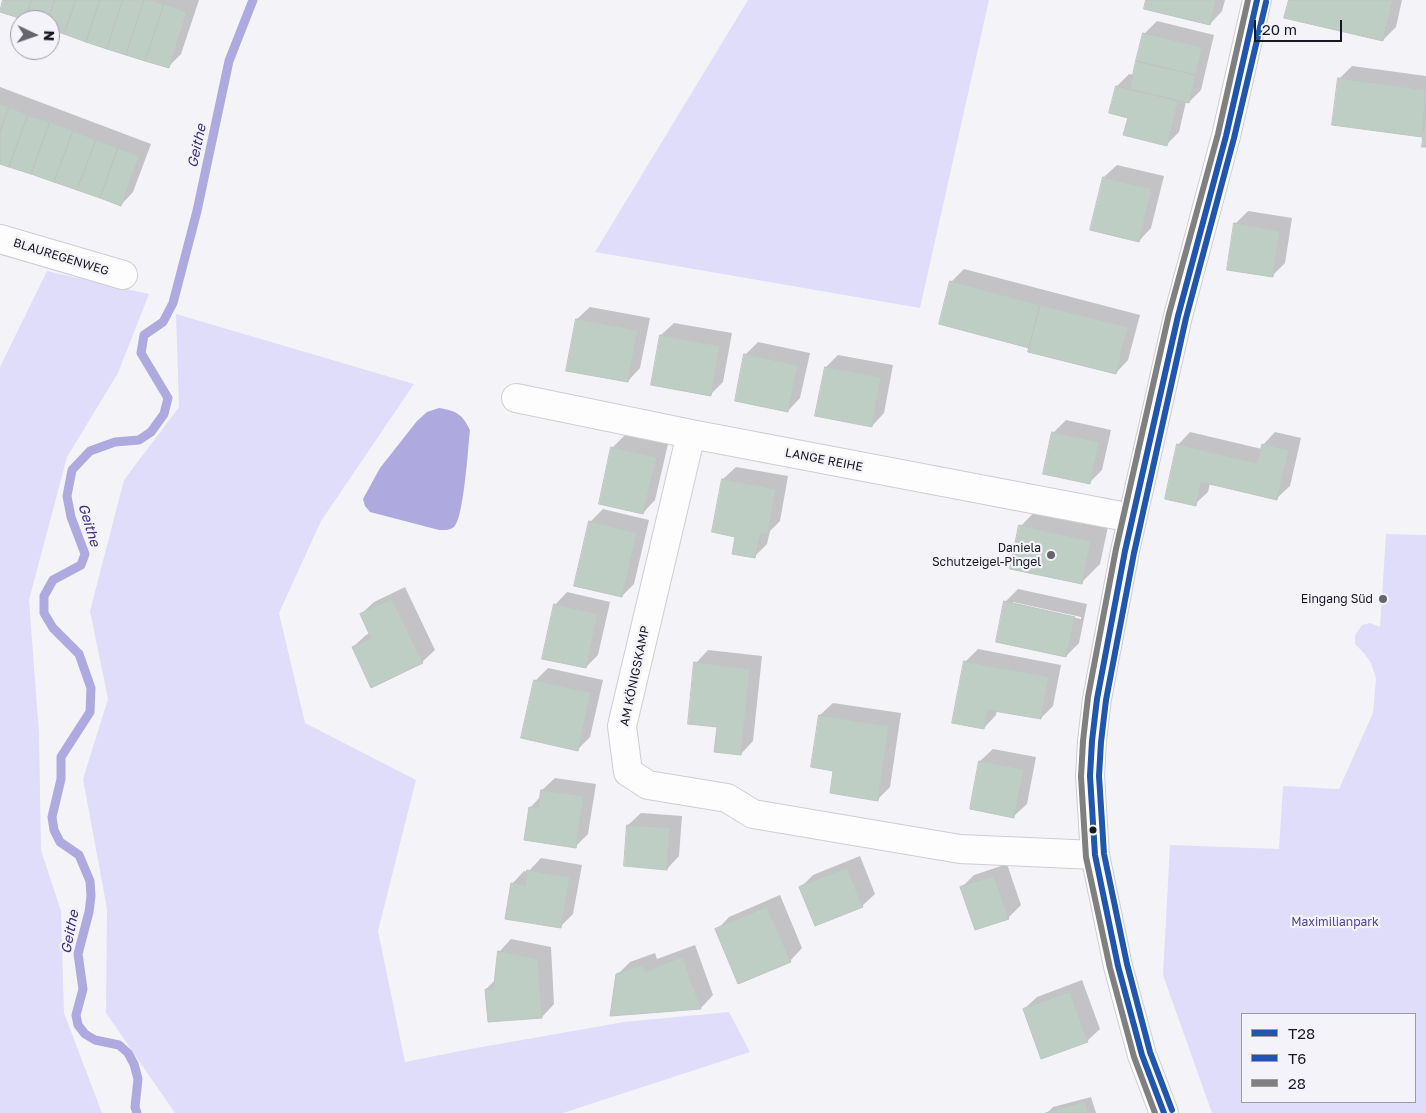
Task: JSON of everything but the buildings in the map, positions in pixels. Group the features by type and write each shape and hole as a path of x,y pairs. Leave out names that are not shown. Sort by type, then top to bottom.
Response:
{"street":[{"path":"1164,1113 1142,1055 1121,975 1095,855 1090,776 1092,741 1097,699 1116,590 1132,518 1178,316 1226,136 1257,0"},
{"name":"BLAUREGENWEG","path":"0,239 123,275"},
{"name":"LANGE REIHE","path":"516,398 691,434 1132,518"},
{"name":"AM KÖNIGSKAMP","path":"691,434 622,726 628,772 648,786 728,798 753,814 960,848 1095,855"}],"green space":[{"path":"748,0 989,0 920,308 595,252"},
{"path":"47,271 149,294 118,373 67,457 29,600 39,733 41,850 61,911 64,1013 102,1113 0,1113 0,367"},
{"path":"176,314 414,384 321,521 279,613 305,723 416,780 378,931 405,1062 624,1022 729,1012 750,1052 563,1113 175,1113 106,1013 107,909 83,779 108,699 90,611 124,480 179,407"},
{"name":"Maximilianpark","path":"1386,534 1426,535 1426,1113 1212,1113 1163,975 1170,845 1279,849 1283,786 1339,789 1373,713 1376,678 1371,663 1355,644 1355,635 1362,625 1370,623 1380,627"}],"shaded area":[{"path":"439,408 458,414 470,430 463,497 454,527 448,530 439,530 370,512 365,506 363,499 380,468 417,421 427,412"}],"waterway":[{"name":"Geithe","path":"137,1113 135,1107 138,1079 134,1064 128,1053 119,1045 95,1040 85,1034 78,1025 76,1015 83,989 78,954 89,912 90,881 79,855 60,842 54,830 52,817 61,779 61,757 90,712 91,688 79,654 53,628 44,613 44,596 53,580 81,565 85,554 71,517 67,496 72,470 90,451 115,442 139,440 151,432 164,414 168,398 141,353 144,335 163,322 173,303 197,211 229,61 253,0"}],"transit line":[{"name":"28","path":"1155,1113 1134,1057 1110,968 1086,857 1081,777 1083,741 1088,697 1116,549 1169,314 1218,134 1248,0"},
{"name":"T28","path":"1164,1113 1142,1055 1118,966 1095,855 1090,776 1092,741 1097,699 1125,551 1178,316 1226,136 1257,0"},
{"name":"T6","path":"1172,1110 1150,1052 1127,964 1104,854 1099,776 1101,742 1106,700 1134,553 1186,318 1234,138 1266,2"}],"place":[{"name":"Daniela Schutzeigel-Pingel","path":"1051,555"},
{"name":"Eingang Süd","path":"1383,599"}]}
